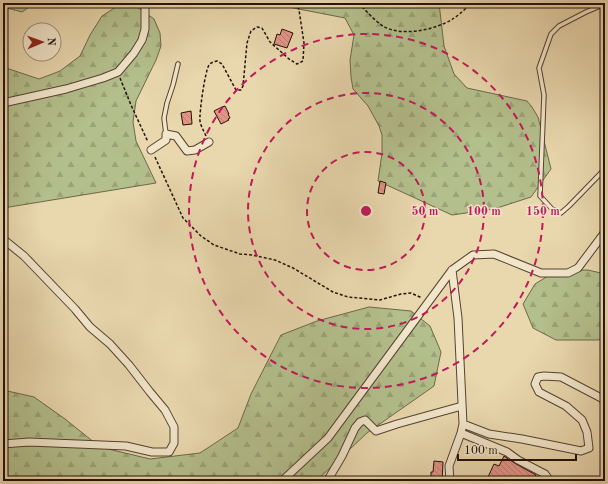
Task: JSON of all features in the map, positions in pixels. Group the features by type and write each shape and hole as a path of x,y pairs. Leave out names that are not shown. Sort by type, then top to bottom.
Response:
{"street":[{"path":"3,103 66,89 118,72 134,53 142,40 145,29 145,3"},
{"path":"152,150 166,140 166,134 176,136 188,151 195,150 209,142"},
{"path":"282,481 328,438 452,270 473,255 494,254 542,272 568,273 578,268 605,232"},
{"path":"3,239 24,256 75,309 90,328 110,344 165,410 174,427 174,443 169,452 152,452 126,446 29,442 3,444"},
{"path":"450,481 449,466 462,432 463,424 458,318 452,270"},
{"path":"463,424 489,434 580,451 588,448 588,432 582,420 566,406 538,392 535,384 538,377 561,377 605,400"},
{"path":"326,481 342,456 355,428 360,422 366,420 376,431 462,406"},
{"path":"462,432 507,452 518,460 545,474 550,481"}],"lane":[{"path":"605,4 559,26 551,34 538,68 544,95 540,196 552,209 560,213 569,206 603,171 605,163"},
{"path":"166,134 164,118 178,64"}],"path":[{"path":"209,142 200,120 208,66 212,62 217,61 222,64 236,90 241,90 243,86 247,43 251,31 257,27 262,28 270,42 289,59 297,64 303,61 304,43 297,3"},
{"path":"359,3 371,17 384,27 396,32 410,32 427,30 450,20 472,3"},
{"path":"118,72 131,105 183,218 201,236 214,245 240,254 275,260 292,268 333,292 348,297 380,300 411,293 429,302"}],"green space":[{"path":"3,3 35,3 22,12 3,7"},
{"path":"272,3 439,3 444,46 454,74 467,88 527,101 538,117 551,169 531,197 494,209 452,215 378,181 382,153 382,135 379,126 368,106 353,89 350,60 354,35 345,18"},
{"path":"119,5 137,7 154,19 160,33 161,46 156,60 136,101 133,122 136,141 156,183 3,208 3,67 39,79 60,71 80,56 90,35 102,16"},
{"path":"588,270 605,274 605,338 598,340 556,340 533,328 523,304 535,284 556,271"},
{"path":"369,307 411,311 430,326 441,352 434,386 367,433 316,481 3,481 3,390 34,397 100,447 150,459 200,453 238,428 251,394 281,335 317,321"}],"building":[{"path":"282,29 293,33 287,48 274,44 277,34 280,35"},
{"path":"225,106 230,118 221,124 214,111"},
{"path":"191,111 192,124 183,125 181,113"},
{"path":"380,181 386,183 384,194 378,193"},
{"path":"504,456 536,475 532,481 498,481 488,477 494,464 499,466"},
{"path":"434,461 443,462 442,481 431,481 431,472 433,472"}]}
